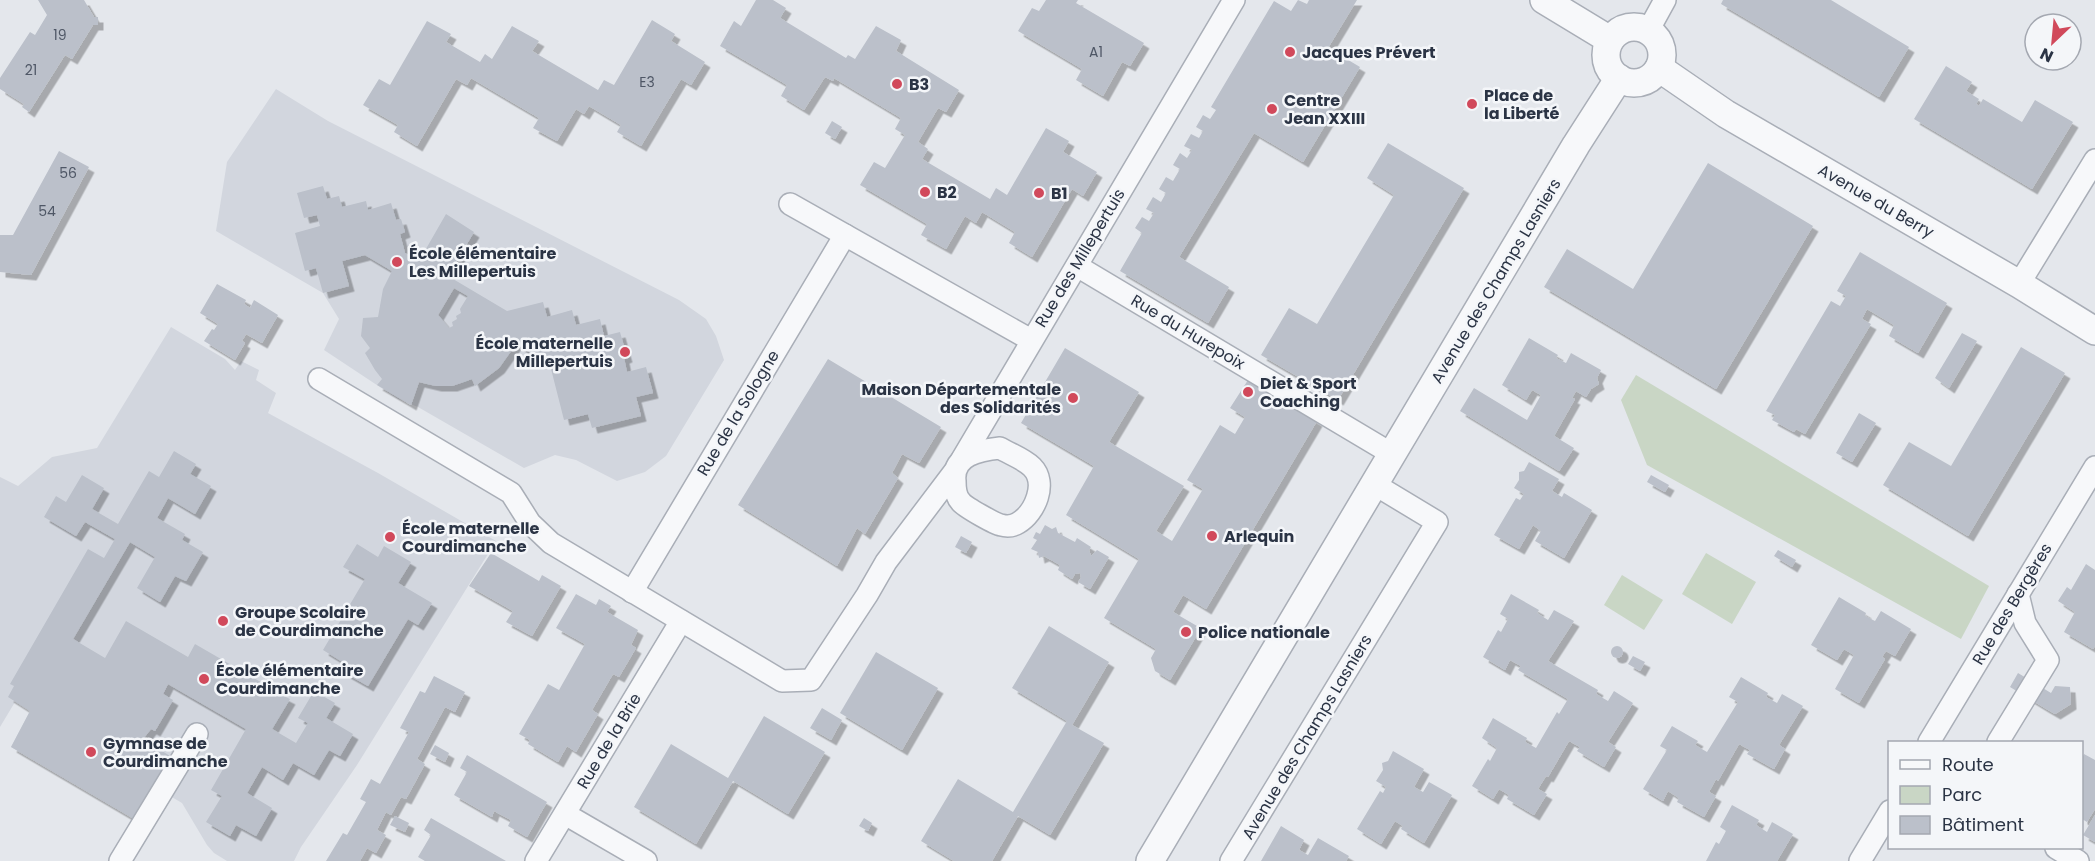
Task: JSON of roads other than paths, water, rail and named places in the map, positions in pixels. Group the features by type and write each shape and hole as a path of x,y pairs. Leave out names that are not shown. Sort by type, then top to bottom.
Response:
{"street":[{"name":"Rue des Millepertuis","path":"790,204 1031,340 1234,0"},
{"path":"1544,0 1610,40"},
{"path":"1648,31 1665,0"},
{"path":"1640,27 1648,31 1655,36 1662,51 1659,68 1645,80 1636,82 1619,78 1612,72 1606,60 1610,40 1620,30 1626,28 1640,27"},
{"name":"Avenue du Berry","path":"1659,68 1726,114 2019,284 2095,331"},
{"name":"Avenue des Champs Lasniers","path":"1150,861 1576,145 1619,78"},
{"path":"2019,284 2095,160"},
{"name":"Rue de la Sologne","path":"632,592 845,235"},
{"name":"Rue du Hurepoix","path":"1077,266 1392,454"},
{"path":"319,379 511,493 530,523 551,543 782,681 811,680 886,562 958,465 1031,340"},
{"name":"Rue des Bergères","path":"1930,741 2095,466"},
{"name":"Avenue des Champs Lasniers","path":"1231,861 1437,522 1374,484"},
{"path":"1999,741 2048,660 2025,623 2018,594"},
{"name":"Rue de la Brie","path":"536,861 681,621"},
{"path":"120,861 197,734"},
{"path":"565,814 646,861"},
{"path":"1860,861 1888,814"},
{"path":"2058,849 2078,861"}],"place":[{"name":"Jacques Prévert","path":"1290,52"},
{"name":"B3","path":"897,84"},
{"name":"Place de la Liberté","path":"1472,104"},
{"name":"Centre Jean XXIII","path":"1272,109"},
{"name":"B2","path":"925,192"},
{"name":"B1","path":"1039,193"},
{"name":"École élémentaire Les Millepertuis","path":"397,262"},
{"name":"École maternelle Millepertuis","path":"625,352"},
{"name":"Diet & Sport Coaching","path":"1248,392"},
{"name":"Maison Départementale des Solidarités","path":"1073,398"},
{"name":"Arlequin","path":"1212,536"},
{"name":"École maternelle Courdimanche","path":"390,537"},
{"name":"Groupe Scolaire de Courdimanche","path":"223,621"},
{"name":"Police nationale","path":"1186,632"},
{"name":"École élémentaire Courdimanche","path":"204,679"},
{"name":"Gymnase de Courdimanche","path":"91,752"}]}
